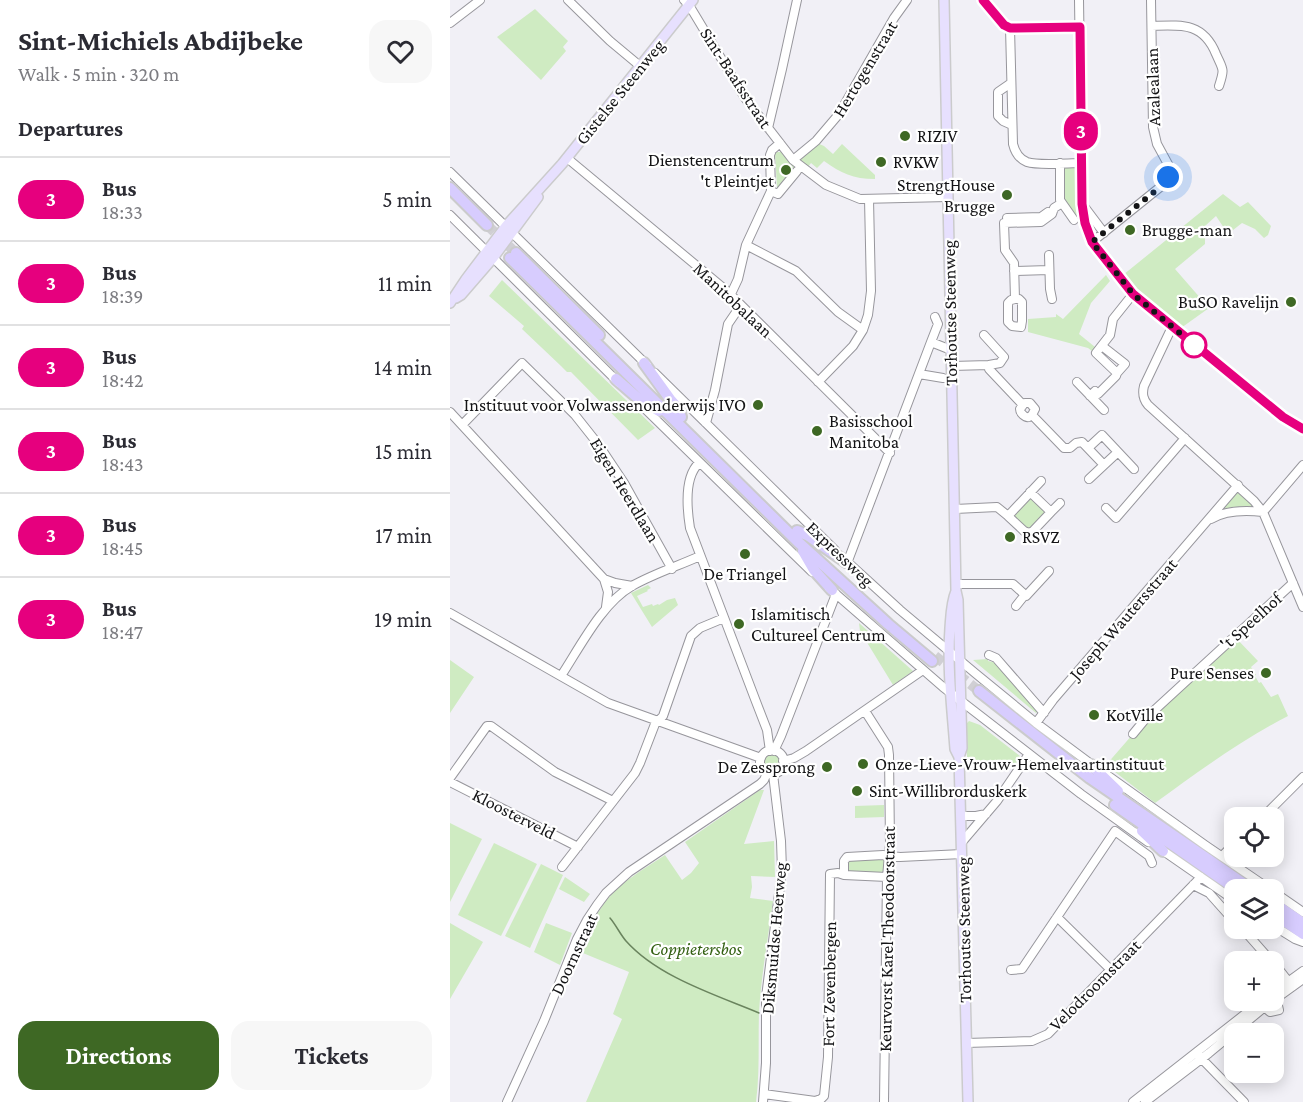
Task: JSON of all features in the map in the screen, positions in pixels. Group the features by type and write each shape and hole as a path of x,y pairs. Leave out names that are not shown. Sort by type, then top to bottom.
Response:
{"highway":[{"path":"450,188 485,227 450,198"},
{"name":"Expressweg","path":"513,255 797,536 934,659"},
{"path":"616,379 639,399 677,418 678,408 644,363"},
{"path":"834,592 814,570 797,536 807,536 846,562"},
{"path":"977,694 1058,762 1236,879"},
{"path":"1090,765 1126,798 1135,825 1163,851"},
{"path":"1130,811 1224,880"},
{"path":"1284,910 1303,923"},
{"path":"1284,921 1303,934"}],"main road":[{"name":"Torhoutse Steenweg","path":"944,0 968,1102"},
{"name":"Gistelse Steenweg","path":"451,302 465,279 490,254 537,199 545,183 689,2"},
{"name":"Torhoutse Steenweg","path":"956,587 952,600 949,691 955,749 959,758"}],"street":[{"path":"450,23 480,0"},
{"path":"568,0 610,41 640,66"},
{"path":"768,128 796,0"},
{"name":"Hertogenstraat","path":"793,159 816,141 839,114 894,18 907,0"},
{"path":"983,0 1004,25 1010,28 1080,27"},
{"path":"1079,0 1082,204 1085,223 1092,242 1133,294 1283,417 1303,429"},
{"name":"Azalealaan","path":"1092,242 1164,184 1170,175 1169,166 1157,144 1153,127 1151,0"},
{"name":"Sint-Baafsstraat","path":"689,2 739,90 793,159 829,188 858,199 948,197"},
{"path":"1152,26 1191,27 1207,38 1214,47 1224,71 1219,86"},
{"path":"1010,28 1014,149 1023,161 1034,164 1082,163"},
{"path":"1011,83 998,92 998,116 1012,125"},
{"path":"731,294 738,279 746,245 771,190 770,155 780,143"},
{"name":"Manitobalaan","path":"567,158 731,294 890,453"},
{"path":"1060,163 1060,200 1074,220"},
{"path":"771,190 778,194 796,171"},
{"name":"Expressweg","path":"450,172 846,562 960,661 1090,765 1098,768 1255,879"},
{"path":"818,382 848,351 863,330 871,302 869,199"},
{"path":"1015,299 1014,263 1005,250 1004,223 1041,222 1062,203"},
{"path":"1082,204 1104,233"},
{"name":"Expressweg","path":"450,215 699,463 834,592 923,670 1081,794 1224,893"},
{"path":"746,245 796,271 838,312 863,330"},
{"path":"1049,255 1052,299"},
{"path":"1014,271 1049,270"},
{"path":"1095,398 1117,374 1096,352 1110,335 1113,319 1133,294"},
{"path":"706,423 728,324 741,305"},
{"path":"846,562 938,324 935,316"},
{"path":"1172,327 1144,386 1143,396 1148,405 1238,485 1263,512 1302,603"},
{"path":"952,366 1000,363 1004,357 984,335"},
{"path":"931,342 951,339"},
{"path":"931,342 951,350"},
{"name":"Eigen Heerdlaan","path":"462,424 522,363 575,415 598,444 624,483 672,568"},
{"path":"989,365 989,369 1023,405 1020,408 1022,413 1028,417 1032,415 1064,448 1071,448 1082,442 1104,465"},
{"path":"919,374 943,378"},
{"path":"1077,382 1095,398 1104,410"},
{"path":"450,412 604,579 608,592 606,608"},
{"path":"1088,448 1102,435 1134,469"},
{"path":"1106,508 1116,518 1185,438"},
{"path":"1089,479 1118,452"},
{"path":"699,463 693,469 687,505 690,528 767,730 772,751"},
{"path":"1263,512 1303,465"},
{"path":"1008,516 1041,481"},
{"name":"Joseph Wautersstraat","path":"1036,723 1238,485"},
{"path":"1030,492 1051,512"},
{"path":"955,509 997,507 1029,533 1060,503"},
{"name":"Joseph Wautersstraat","path":"1203,526 1213,518 1224,514 1263,512"},
{"path":"561,676 606,608 620,594 632,586 700,556"},
{"path":"1016,606 1049,571"},
{"path":"604,579 632,586"},
{"name":"'t Speelhof","path":"1132,734 1156,708 1293,583"},
{"path":"956,587 1013,584 1024,596"},
{"path":"772,751 781,736 834,592"},
{"path":"450,613 608,703 761,758 765,753 772,751 781,755 782,768 770,774"},
{"path":"562,867 635,773 655,724 663,716 691,636 700,628 724,618"},
{"path":"989,655 996,658 1044,712"},
{"path":"783,761 799,756 923,670"},
{"name":"Keurvorst Karel Theodoorstraat","path":"865,711 889,751 884,1102"},
{"path":"450,780 480,734 487,726 491,726 555,772 613,801"},
{"path":"962,842 1009,785 1029,754"},
{"name":"Diksmuidse Heerweg","path":"761,758 762,768 770,774 781,842 782,870 766,998 764,1098"},
{"name":"Doornstraat","path":"507,1102 544,1021 577,939 597,905 629,872 760,784 770,774"},
{"path":"1273,807 1303,777"},
{"name":"Kloosterveld","path":"450,780 578,848"},
{"path":"961,819 986,814"},
{"path":"961,819 979,822"},
{"path":"1011,970 1022,969 1115,831 1149,856 1152,863"},
{"name":"Fort Zevenbergen","path":"764,1098 815,1101 824,1096 828,1072 831,874 844,875 844,861 847,857 962,854"},
{"path":"844,875 887,877"},
{"name":"Velodroomstraat","path":"966,1043 1026,1042 1040,1039 1054,1028 1201,877"},
{"path":"1193,885 1209,893 1224,910"},
{"name":"Expressweg","path":"1284,899 1303,912"},
{"path":"1057,917 1111,970"},
{"path":"1284,932 1303,942"},
{"path":"1252,939 1263,951"},
{"path":"1284,986 1303,971"},
{"path":"1284,976 1288,981"},
{"path":"1284,992 1303,980"},
{"path":"1145,1102 1253,1011"},
{"path":"1133,1102 1198,1056"},
{"path":"1198,1056 1244,1102"}],"green space":[{"path":"535,9 568,41 563,47 566,51 541,80 497,37"},
{"path":"817,143 833,154 842,144 875,175 875,179 848,174 824,161 817,168 811,163 808,167 799,158"},
{"path":"781,152 795,168 779,188 777,187 775,154"},
{"path":"1077,166 1079,188 1076,193 1079,193 1082,222 1073,216 1063,190 1063,167"},
{"path":"1223,194 1240,207 1248,202 1271,226 1268,235 1264,238 1255,229 1242,223 1228,234 1216,216 1205,226 1205,244 1175,269 1209,308 1181,328 1142,296 1123,275"},
{"path":"1106,275 1110,281 1091,303 1079,334 1095,347 1092,351 1028,332 1028,319 1056,317 1056,314 1063,319"},
{"path":"502,280 655,428 638,440 571,372 567,372 522,329 524,326 489,296"},
{"path":"1237,493 1242,494 1252,504 1252,507 1225,509 1225,505"},
{"path":"1030,497 1047,512 1029,531 1013,517 1014,512 1017,512"},
{"path":"648,585 651,588 648,591 637,596 643,607 652,604 653,606 659,605 675,598 678,605 652,627 631,593"},
{"path":"859,623 913,671 893,685 860,631"},
{"path":"1235,637 1258,661 1251,667 1255,676 1271,697 1278,694 1288,716 1237,746 1155,803 1106,765 1133,734"},
{"path":"988,659 988,661 997,663 1038,711 1036,713 973,660"},
{"path":"450,660 474,677 450,713"},
{"path":"969,721 980,725 1020,756 1014,768 1002,760 967,762 967,723"},
{"path":"772,753 779,756 782,763 779,770 772,773 765,770 762,763 765,756"},
{"name":"Coppietersbos","path":"760,790 764,790 744,844 774,841 775,877 751,876 750,898 773,901 760,999 756,1102 586,1102 622,1019 613,1014 629,972 578,951 593,921 616,890 631,877 665,855 682,880 691,873 699,863 685,842"},
{"path":"884,805 884,817 855,818 855,806"},
{"path":"450,823 482,839 450,902"},
{"path":"494,843 537,864 501,936 458,915"},
{"path":"882,858 884,870 880,873 853,874 846,869 848,860"},
{"path":"541,864 563,875 530,948 505,936"},
{"path":"565,877 590,894 584,902 559,889"},
{"path":"450,923 483,942 450,999"},
{"path":"546,923 572,933 560,965 534,952"}],"waterway":[{"path":"610,918 626,941 654,965 688,984 759,1013"}],"tunnel":[{"path":"487,225 516,253"},
{"path":"935,656 979,691"}],"bus line":[{"name":"3","path":"983,0 1004,25 1010,28 1080,27 1082,204 1085,223 1092,242 1138,299 1283,417 1303,429"}],"place":[{"name":"RIZIV","path":"905,136"},
{"name":"RVKW","path":"881,162"},
{"name":"Dienstencentrum 't Pleintjet","path":"786,170"},
{"name":"StrengtHouse Brugge","path":"1007,195"},
{"name":"Brugge-man","path":"1130,230"},
{"name":"BuSO Ravelijn","path":"1291,302"},
{"name":"Instituut voor Volwassenonderwijs IVO","path":"758,405"},
{"name":"Basisschool Manitoba","path":"817,431"},
{"name":"RSVZ","path":"1010,537"},
{"name":"De Triangel","path":"745,554"},
{"name":"Islamitisch Cultureel Centrum","path":"739,624"},
{"name":"Pure Senses","path":"1266,673"},
{"name":"KotVille","path":"1094,715"},
{"name":"Onze-Lieve-Vrouw-Hemelvaartinstituut","path":"863,764"},
{"name":"De Zessprong","path":"827,767"},
{"name":"Sint-Willibrorduskerk","path":"857,791"}],"route":[{"path":"1168,177 1164,184 1092,242 1133,294 1200,350 1194,345"}]}
